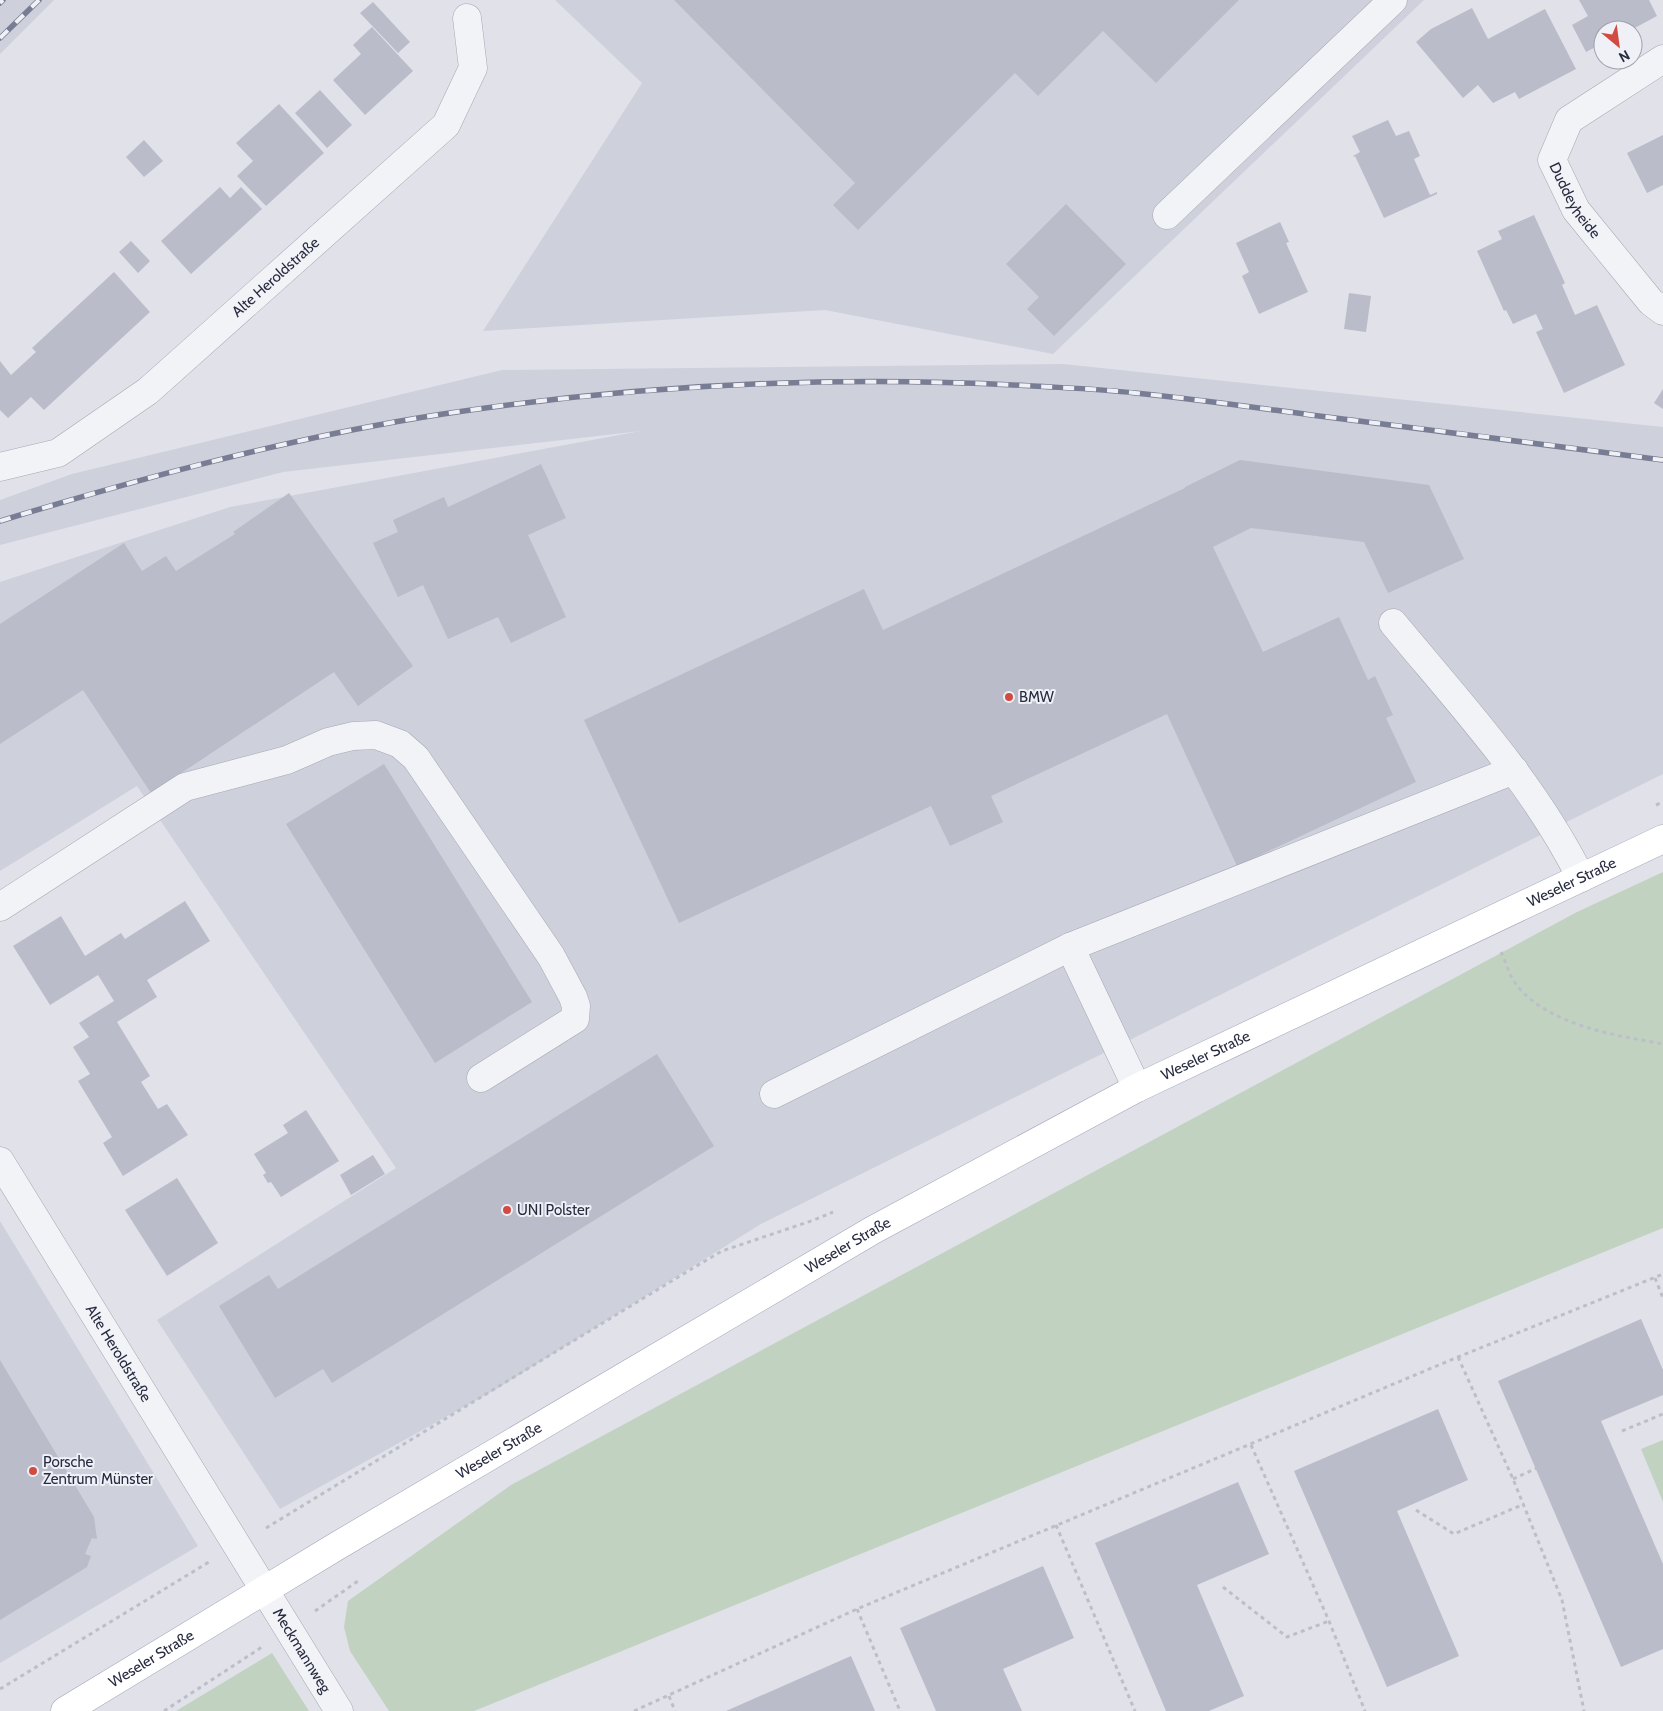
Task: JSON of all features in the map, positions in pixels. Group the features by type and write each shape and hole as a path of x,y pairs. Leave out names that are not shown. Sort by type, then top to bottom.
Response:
{"main road":[{"name":"Weseler Straße","path":"65,1711 265,1590 872,1230 1137,1088 1663,839"}],"street":[{"path":"1167,214 1393,0"},
{"name":"Alte Heroldstraße","path":"0,467 58,453 148,391 446,125 473,68 467,18"},
{"name":"Duddeyheide","path":"1663,60 1569,120 1552,160 1576,210 1652,302 1663,311"},
{"path":"1393,623 1514,770 1566,848 1581,878"},
{"path":"0,907 185,787 287,760 328,742 353,736 376,735 400,744 416,758 551,956 576,1006 575,1019 481,1078"},
{"path":"774,1094 1070,947 1514,770"},
{"path":"1070,947 1137,1088"},
{"name":"Alte Heroldstraße","path":"0,1161 265,1590"},
{"name":"Meckmannweg","path":"265,1590 339,1711"}],"path":[{"path":"1487,922 1517,986 1543,1008 1579,1026 1663,1044"},
{"path":"0,1689 722,1251 835,1211"},
{"path":"634,1711 857,1609 1458,1357 1663,1274"},
{"path":"1655,1278 1663,1298"},
{"path":"1458,1357 1514,1479 1562,1600 1584,1711"},
{"path":"1622,1431 1663,1414"},
{"path":"1251,1445 1329,1621 1365,1711"},
{"path":"1514,1479 1538,1468"},
{"path":"1416,1510 1454,1534 1524,1504"},
{"path":"1056,1525 1135,1711"},
{"path":"1222,1587 1288,1637 1329,1621"},
{"path":"857,1609 900,1711"},
{"path":"669,1696 675,1711"}],"shaded area":[{"path":"0,0 54,0 0,54"},
{"path":"555,0 1424,0 1053,354 825,310 483,331 642,83"},
{"path":"1063,364 1663,427 1663,774 761,1224 498,1388 280,1509 157,1320 396,1168 137,786 0,871 0,582 230,507 641,431 283,472 0,545 0,500 72,474 502,370"},
{"path":"0,1221 198,1546 0,1663"}],"green space":[{"path":"1663,872 1663,1228 474,1711 389,1711 350,1651 344,1627 348,1601 511,1485 1577,912"},
{"path":"1663,1440 1663,1502 1641,1449"},
{"path":"272,1653 309,1711 176,1711"}],"building":[{"path":"674,0 1239,0 1156,83 1103,31 1038,96 1015,73 858,230 833,205 855,183"},
{"path":"1579,0 1649,0 1657,16 1643,24 1643,20 1593,20 1593,48 1586,52 1572,25 1588,16"},
{"path":"373,2 410,42 398,53 360,13"},
{"path":"1472,8 1488,39 1545,9 1576,69 1519,99 1515,92 1493,103 1478,85 1463,98 1416,42 1431,29"},
{"path":"372,27 413,71 365,115 333,80 361,54 353,45"},
{"path":"320,90 352,125 327,148 295,113"},
{"path":"279,104 324,153 266,206 237,176 253,161 236,143"},
{"path":"1388,120 1396,136 1409,131 1420,156 1414,159 1430,195 1437,192 1437,194 1384,218 1355,156 1353,156 1360,152 1352,136"},
{"path":"1663,135 1663,185 1647,193 1627,153"},
{"path":"144,140 163,161 144,177 126,157"},
{"path":"220,187 230,198 241,187 262,209 191,274 161,241"},
{"path":"1066,204 1126,264 1054,336 1027,309 1039,297 1006,264"},
{"path":"1534,215 1565,283 1562,285 1575,315 1597,305 1625,365 1564,393 1536,332 1543,329 1536,314 1513,324 1506,310 1504,311 1477,251 1502,239 1498,231"},
{"path":"1280,222 1289,242 1286,243 1308,292 1259,314 1242,276 1249,272 1236,243"},
{"path":"131,241 150,261 138,273 119,252"},
{"path":"114,272 150,312 44,410 31,397 8,418 0,410 0,361 11,375 36,352 32,348"},
{"path":"1349,293 1371,296 1366,332 1344,329"},
{"path":"1663,389 1663,409 1654,403"},
{"name":"BMW","path":"1240,460 1429,485 1464,559 1388,593 1364,542 1251,528 1213,547 1263,652 1339,617 1368,680 1375,676 1393,715 1386,718 1416,782 1237,866 1167,714 991,796 1003,822 950,846 931,806 679,923 584,720 864,589 883,630 1185,488"},
{"path":"541,464 566,518 528,535 566,617 511,643 498,617 448,639 423,585 398,597 373,543 398,532 393,520 444,497 448,507"},
{"path":"289,493 413,666 358,706 334,672 151,793 83,690 0,744 0,624 124,543 142,571 166,556 176,571 235,534 233,532"},
{"path":"384,764 532,1002 435,1063 286,824"},
{"path":"185,901 210,941 147,980 157,997 117,1022 150,1076 141,1082 158,1109 167,1104 188,1135 123,1176 103,1143 112,1137 78,1081 90,1074 73,1047 89,1037 79,1023 114,1001 98,975 50,1005 13,946 61,916 85,956 121,933 125,939"},
{"name":"UNI Polster","path":"657,1054 714,1146 332,1383 323,1369 275,1398 219,1306 269,1275 278,1289"},
{"path":"306,1110 339,1161 281,1197 271,1182 268,1183 263,1175 266,1173 254,1154 288,1133 283,1125"},
{"path":"373,1155 385,1174 351,1195 340,1175"},
{"path":"177,1178 218,1243 167,1276 125,1210"},
{"path":"1641,1319 1663,1370 1663,1395 1601,1421 1663,1564 1663,1649 1621,1667 1498,1381"},
{"name":"Porsche Zentrum Münster","path":"0,1360 94,1517 97,1539 92,1538 85,1554 91,1556 87,1567 0,1620"},
{"path":"1438,1409 1468,1480 1397,1511 1459,1656 1387,1687 1294,1471"},
{"path":"1238,1482 1269,1554 1197,1585 1244,1696 1209,1711 1166,1711 1095,1543"},
{"path":"1043,1566 1074,1638 1003,1669 1022,1711 936,1711 900,1628"},
{"path":"851,1656 875,1711 726,1711"}],"railway":[{"path":"0,3 3,0"},
{"path":"0,38 39,0"},
{"path":"0,521 164,474 275,446 387,423 516,404 589,396 663,389 812,382 960,383 1110,390 1663,460"}],"place":[{"name":"BMW","path":"1009,697"},
{"name":"UNI Polster","path":"507,1210"},
{"name":"Porsche Zentrum Münster","path":"33,1471"}]}
